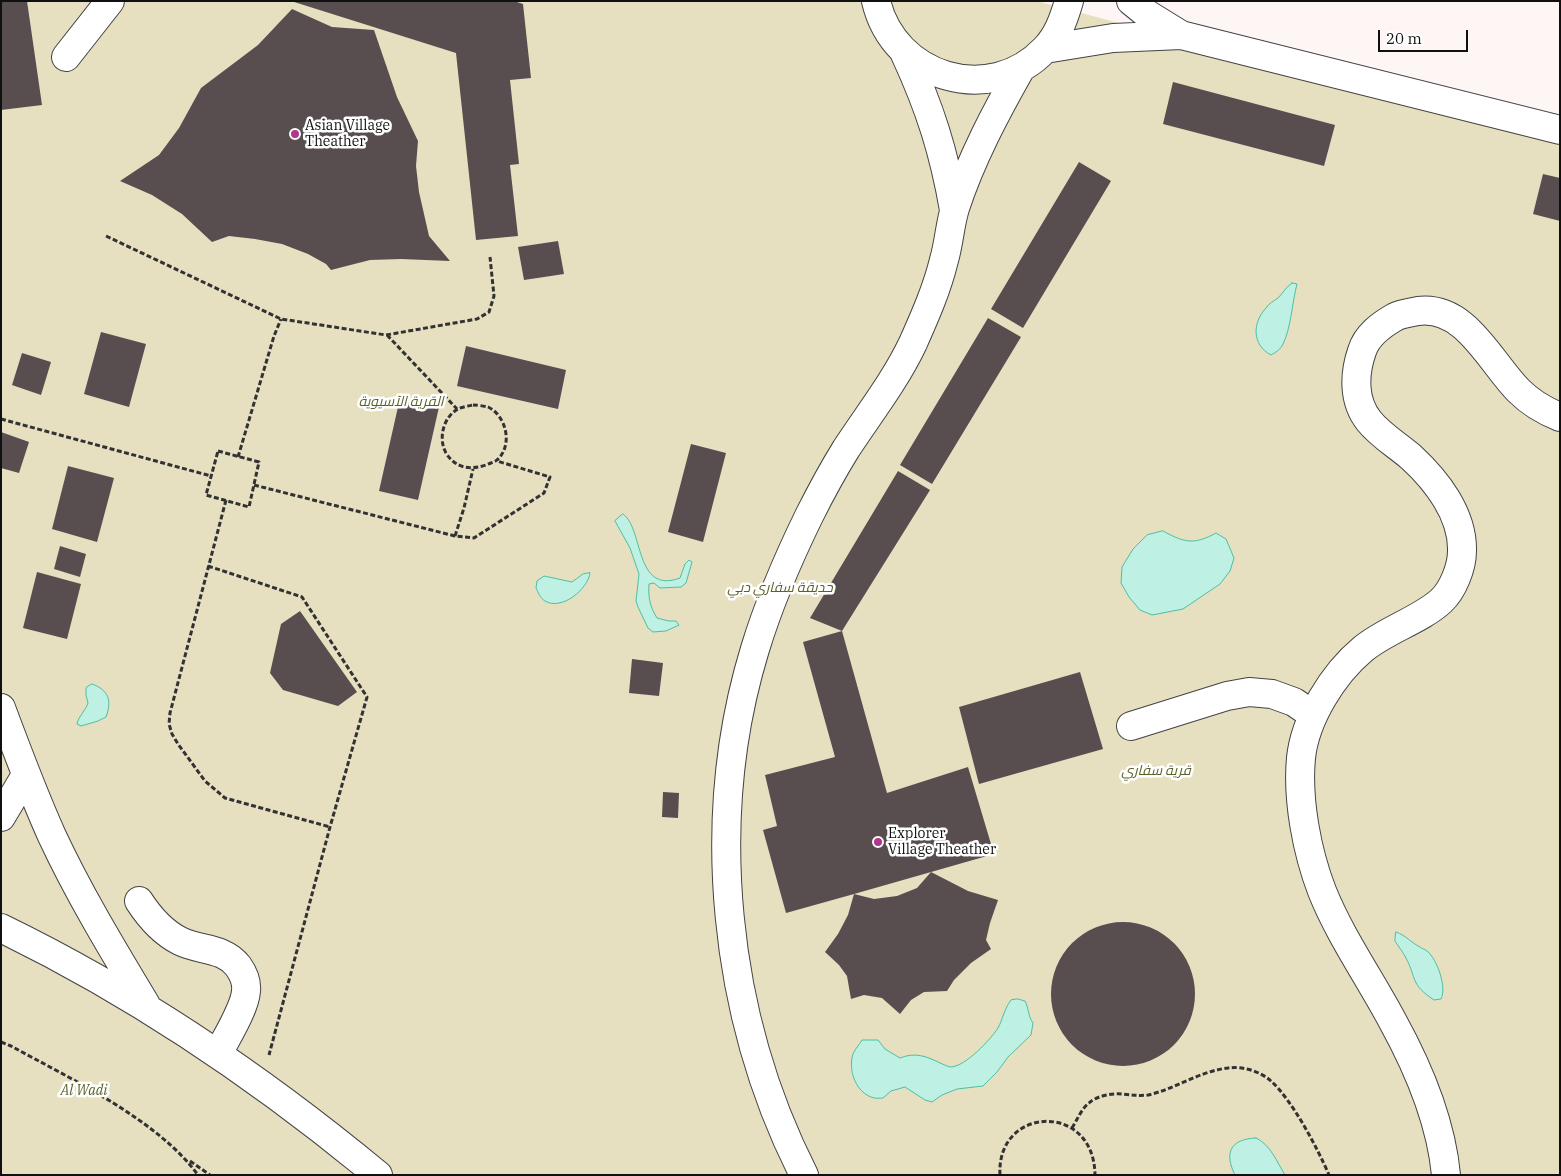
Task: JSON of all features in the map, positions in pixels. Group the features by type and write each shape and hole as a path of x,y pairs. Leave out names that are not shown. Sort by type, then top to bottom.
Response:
{"street":[{"path":"66,57 110,1"},
{"path":"873,6 890,36 905,53 931,71 960,80 992,78 1021,68 1046,49 1063,23 1069,1"},
{"path":"1130,1 1147,14 1182,35"},
{"path":"1046,49 1113,38 1147,35 1182,35 1560,130"},
{"path":"905,53 936,129 947,169 954,210"},
{"path":"804,1175 791,1149 764,1081 744,1011 731,939 726,866 728,793 738,721 755,650 779,581 810,515 845,451 904,361 923,320 944,262 954,210 985,137 1021,68"},
{"path":"1446,1175 1445,1158 1435,1119 1418,1073 1393,1021 1341,931 1322,890 1309,845 1301,800 1301,756 1313,715 1335,677 1365,648 1443,600 1456,577 1462,552 1459,526 1448,502 1431,478 1410,456 1368,420 1357,397 1355,371 1363,347 1379,327 1401,314 1427,310 1452,316 1471,332 1504,375 1522,394 1544,410 1560,417"},
{"path":"1131,726 1226,696 1249,692 1272,694 1294,702 1313,715"},
{"path":"1,708 26,775 52,836 115,954 148,1008"},
{"path":"1,817 26,775"},
{"path":"139,901 150,918 164,931 181,941 216,950 232,959 244,973 246,991 241,1008 218,1054"},
{"path":"1,928 91,975 148,1008 218,1054 325,1131 378,1175"}],"path":[{"path":"106,236 281,319 386,335 477,319 489,312 494,296 490,257"},
{"path":"238,456 281,319"},
{"path":"386,335 457,409"},
{"path":"254,485 455,536 474,538 544,493 550,477 497,461 473,469 458,465 446,453 442,437 446,421 457,409 472,404 488,408 500,418 506,432 505,447 497,461"},
{"path":"1,419 211,476"},
{"path":"218,451 238,456 259,462 249,507 206,495 218,451"},
{"path":"455,536 473,469"},
{"path":"226,500 170,712 169,724 172,734 205,781 225,798 330,827"},
{"path":"208,566 302,597 368,697 330,827 261,1085"},
{"path":"1,1042 104,1098 154,1131 186,1159 210,1175"},
{"path":"1072,1128 1089,1103 1105,1096 1149,1094 1207,1073 1227,1068 1245,1068 1269,1080 1286,1098 1320,1154 1328,1175"},
{"path":"1000,1175 999,1164 1003,1150 1010,1139 1032,1123 1046,1121 1059,1122 1072,1128 1082,1136 1090,1148 1095,1161 1095,1175"},
{"path":"186,1159 198,1175"}],"green space":[{"name":"حديقة سفاري دبي","path":"1,1 1037,1 1560,142 1560,1175 1,1175"}],"shaded area":[{"path":"1292,283 1297,284 1286,338 1278,351 1271,355 1260,346 1257,340 1256,327 1258,320 1269,305"},
{"path":"623,514 630,521 647,569 655,577 665,581 680,578 685,564 689,560 692,562 686,583 681,587 660,588 654,583 649,584 650,602 657,618 676,621 679,625 666,631 653,632 648,628 638,607 636,601 639,574 630,548 615,521"},
{"path":"1163,531 1177,538 1190,541 1202,539 1216,533 1226,539 1234,558 1230,571 1220,584 1183,609 1152,615 1140,610 1129,597 1121,583 1122,567 1133,549 1147,535"},
{"path":"590,573 585,586 579,592 566,601 559,603 545,601 540,597 536,588 537,581 544,576 572,582 583,574"},
{"path":"92,684 102,689 108,697 108,711 106,717 81,726 77,724 88,703 86,688"},
{"path":"1396,932 1431,955 1442,981 1443,994 1441,999 1434,1000 1417,985 1406,958 1395,941"},
{"path":"1011,1000 1025,1001 1033,1023 1031,1035 1008,1057 983,1086 957,1089 942,1095 932,1102 925,1100 905,1087 891,1091 883,1098 874,1098 865,1094 857,1085 851,1066 854,1052 862,1040 878,1040 885,1049 900,1058 911,1055 920,1056 930,1058 948,1067 957,1066 977,1052 989,1039 998,1028"},
{"path":"1256,1138 1269,1149 1285,1175 1235,1175 1230,1160 1232,1149 1240,1141"}],"building":[{"path":"1,1 27,1 42,105 1,110"},
{"path":"291,1 514,1 523,4 531,78 510,80 519,164 510,165 518,236 476,240 456,53"},
{"name":"Asian Village Theather","path":"292,9 332,27 374,30 397,97 418,141 416,166 419,192 429,236 450,261 370,260 331,270 326,264 308,254 282,244 229,236 212,242 182,214 152,195 120,181 159,155 179,128 201,88 258,45"},
{"path":"1173,82 1335,125 1324,166 1163,124"},
{"path":"1079,162 1111,181 1023,328 991,309"},
{"path":"1543,174 1560,178 1560,221 1533,214"},
{"path":"558,241 564,274 524,280 518,247"},
{"path":"988,318 1021,337 932,484 900,465"},
{"path":"101,332 146,344 129,407 84,394"},
{"path":"466,346 566,370 558,409 457,386"},
{"path":"22,353 51,362 41,395 12,385"},
{"path":"400,398 439,407 418,500 379,491"},
{"path":"1,432 29,442 19,473 1,468"},
{"path":"691,444 726,453 703,542 668,532"},
{"path":"68,466 114,478 97,542 52,529"},
{"path":"898,471 930,490 842,631 810,618"},
{"path":"60,546 86,554 80,577 54,569"},
{"path":"37,572 81,584 67,639 23,628"},
{"path":"300,611 357,692 338,706 283,690 270,673 281,624"},
{"path":"842,631 887,793 968,767 994,854 786,913 763,830 777,826 765,775 835,757 803,642"},
{"path":"632,659 663,663 659,696 629,693"},
{"path":"1080,672 1103,749 979,784 959,707"},
{"path":"663,792 679,793 678,818 662,817"},
{"path":"931,872 968,891 998,900 986,940 991,949 971,963 954,980 947,991 924,992 911,1000 900,1014 882,998 864,995 851,999 847,976 839,965 825,952 838,934 848,915 854,894 874,899 897,896 917,888"},
{"path":"1123,922 1150,928 1163,934 1174,943 1183,954 1189,967 1195,994 1189,1021 1183,1034 1174,1045 1163,1054 1150,1060 1123,1066 1096,1060 1083,1054 1072,1045 1063,1034 1057,1021 1051,994 1057,967 1063,954 1072,943 1083,934 1096,928"}],"place":[{"name":"Asian Village Theather","path":"295,134"},
{"name":"Explorer Village Theather","path":"878,842"}],"park label":[{"name":"القرية الآسيوية","path":"401,402"},
{"name":"قرية سفاري","path":"1156,771"},
{"name":"Al Wadi","path":"84,1091"}]}
